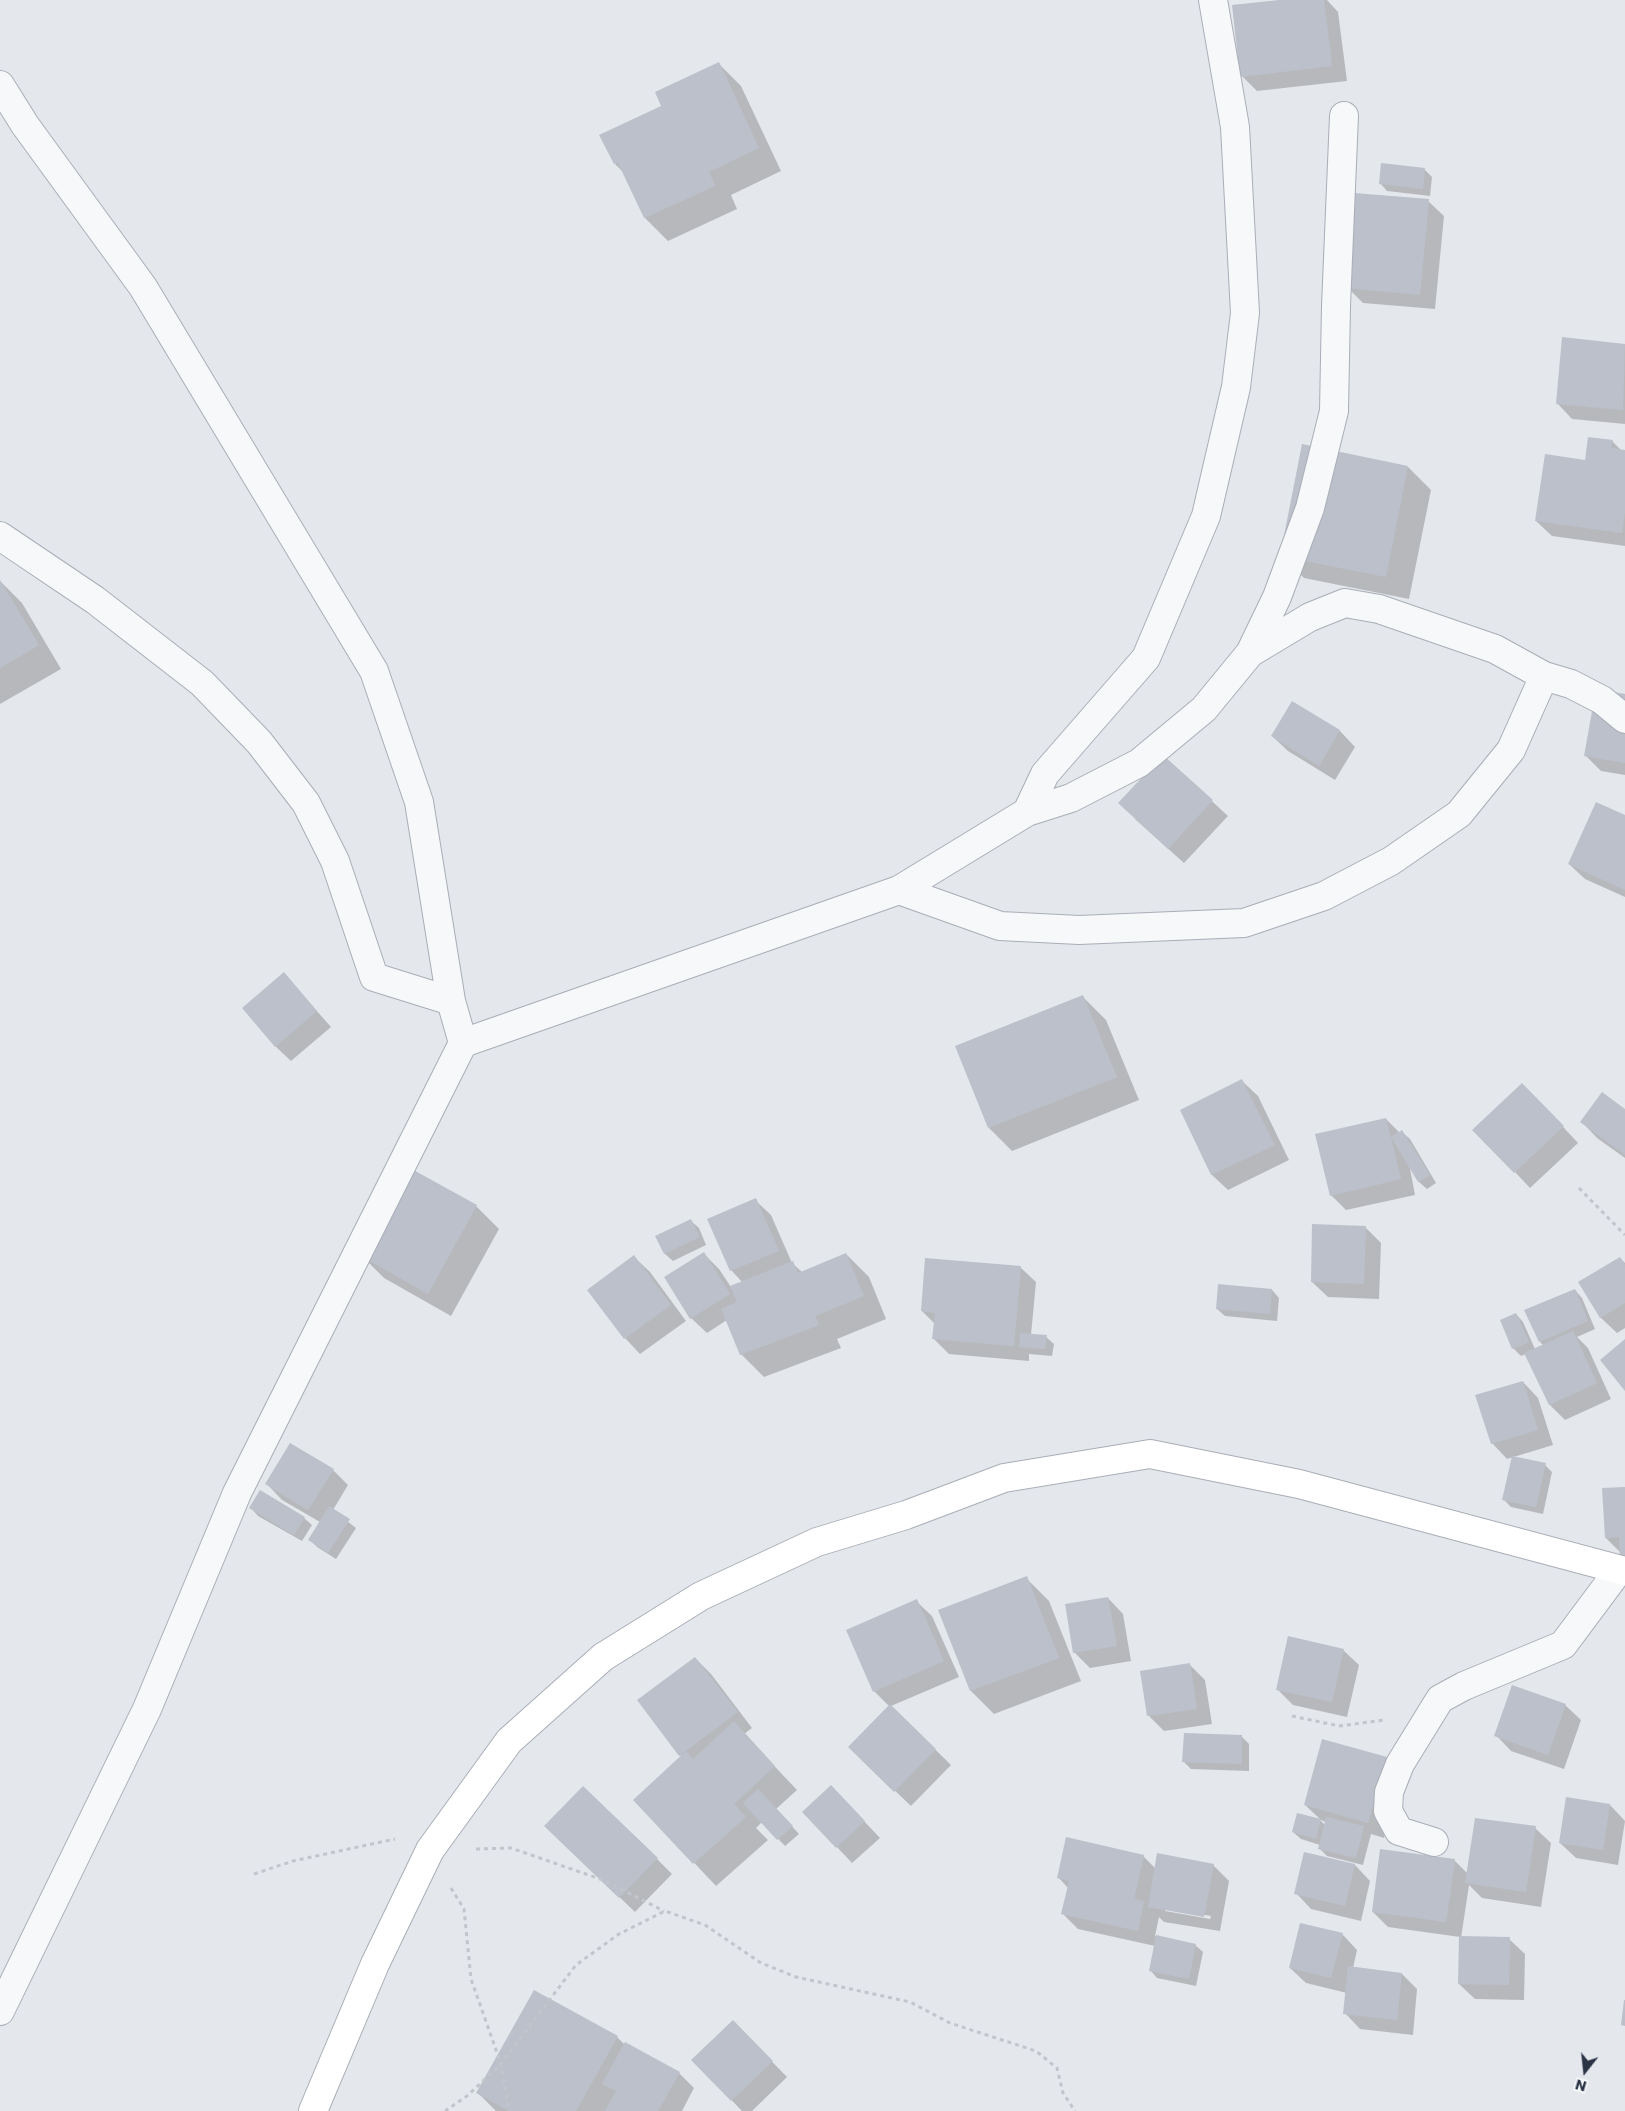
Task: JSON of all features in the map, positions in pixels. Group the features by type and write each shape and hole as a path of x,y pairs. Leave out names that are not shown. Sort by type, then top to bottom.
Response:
{"main road":[{"path":"313,2111 375,1964 430,1850 510,1741 602,1657 701,1596 817,1542 906,1515 1004,1478 1150,1454 1299,1484 1622,1570"}],"street":[{"path":"1027,812 1045,774 1146,658 1206,516 1236,387 1245,313 1235,127 1213,0"},
{"path":"0,84 25,125 143,287 374,670 419,802 451,1001 463,1042 237,1494 146,1709 0,2011"},
{"path":"463,1042 898,890 1027,812 1071,798 1138,763 1204,709 1250,653 1277,597 1310,508 1334,411 1336,306 1344,116"},
{"path":"0,536 95,600 202,684 253,736 306,803 335,861 374,977 451,1001"},
{"path":"1250,653 1310,617 1345,603 1379,609 1495,649 1544,676 1571,684 1602,700 1625,719"},
{"path":"898,890 1000,926 1079,930 1244,923 1324,896 1391,861 1460,814 1511,750 1544,676"},
{"path":"1434,1842 1398,1831 1388,1811 1389,1792 1400,1764 1440,1699 1563,1645 1622,1570"}],"path":[{"path":"1579,1188 1625,1235"},
{"path":"1292,1716 1339,1726 1386,1720"},
{"path":"430,1850 464,1910 471,1979 501,2064 509,2111"},
{"path":"445,2111 468,2096 501,2064 576,1965 619,1934 665,1911 705,1925 761,1963 796,1977 910,2002 950,2023 1036,2051 1057,2068 1063,2093 1075,2111"}],"building":[{"path":"1279,0 1324,0 1332,66 1240,77 1232,5"},
{"path":"719,62 759,148 709,172 715,186 644,218 618,163 614,164 599,135 661,106 655,92"},
{"path":"1381,163 1425,168 1423,189 1379,184"},
{"path":"1354,193 1429,199 1420,295 1346,288"},
{"path":"1562,337 1625,344 1623,410 1556,404"},
{"path":"1588,437 1613,440 1611,448 1625,450 1625,512 1622,533 1535,521 1545,454 1585,460"},
{"path":"1302,444 1408,466 1386,577 1280,556"},
{"path":"0,580 39,645 0,668"},
{"path":"1596,689 1625,694 1625,763 1584,756"},
{"path":"1292,701 1340,730 1319,766 1271,736"},
{"path":"1163,755 1213,800 1168,849 1118,803"},
{"path":"1596,802 1625,815 1625,890 1568,864"},
{"path":"284,972 317,1011 275,1047 242,1008"},
{"path":"1083,995 1117,1077 988,1128 955,1046"},
{"path":"1242,1079 1275,1145 1211,1175 1180,1110"},
{"path":"1522,1083 1564,1126 1514,1173 1472,1130"},
{"path":"1602,1092 1625,1109 1625,1155 1580,1122"},
{"path":"1386,1118 1401,1179 1330,1196 1315,1134"},
{"path":"1402,1130 1430,1175 1418,1182 1391,1137"},
{"path":"408,1167 477,1205 428,1294 359,1255"},
{"path":"756,1198 779,1251 730,1271 707,1219"},
{"path":"691,1219 700,1237 664,1254 655,1236"},
{"path":"1312,1224 1366,1226 1364,1284 1311,1282"},
{"path":"704,1252 730,1294 690,1319 664,1277"},
{"path":"846,1253 864,1296 815,1316 819,1325 740,1355 721,1309 737,1302 730,1286 793,1261 798,1273"},
{"path":"634,1255 671,1305 624,1339 587,1290"},
{"path":"1620,1257 1625,1265 1625,1303 1600,1318 1578,1282"},
{"path":"925,1258 1021,1266 1014,1346 932,1339 935,1313 921,1311"},
{"path":"1218,1284 1272,1289 1270,1314 1216,1309"},
{"path":"1575,1289 1588,1321 1539,1342 1524,1310"},
{"path":"1516,1313 1529,1342 1512,1349 1500,1320"},
{"path":"1573,1331 1597,1383 1549,1405 1524,1353"},
{"path":"1020,1333 1047,1335 1045,1349 1019,1347"},
{"path":"1625,1339 1625,1391 1600,1360"},
{"path":"1523,1381 1538,1430 1491,1444 1475,1395"},
{"path":"290,1443 334,1469 308,1510 265,1484"},
{"path":"1512,1456 1546,1463 1536,1507 1502,1500"},
{"path":"1625,1487 1625,1561 1620,1562 1619,1537 1605,1538 1602,1488"},
{"path":"260,1490 305,1517 294,1535 249,1508"},
{"path":"329,1506 350,1519 328,1553 308,1540"},
{"path":"1027,1576 1059,1658 970,1691 938,1610"},
{"path":"1108,1597 1117,1646 1073,1653 1065,1604"},
{"path":"917,1599 944,1661 873,1692 846,1630"},
{"path":"1288,1636 1344,1649 1332,1702 1276,1690"},
{"path":"695,1657 738,1712 679,1756 637,1700"},
{"path":"1190,1663 1197,1709 1147,1716 1140,1671"},
{"path":"1512,1685 1566,1704 1548,1755 1494,1736"},
{"path":"890,1704 936,1749 894,1792 848,1747"},
{"path":"734,1721 775,1766 734,1804 746,1817 693,1864 633,1800 686,1751 693,1759"},
{"path":"1184,1733 1242,1735 1242,1764 1182,1762"},
{"path":"1322,1739 1387,1757 1368,1823 1304,1805"},
{"path":"831,1785 865,1821 836,1848 802,1812"},
{"path":"583,1786 658,1858 619,1898 544,1826"},
{"path":"758,1789 793,1826 777,1840 743,1803"},
{"path":"1566,1797 1610,1804 1603,1850 1559,1843"},
{"path":"1297,1813 1321,1819 1316,1839 1292,1832"},
{"path":"1326,1817 1364,1826 1356,1858 1318,1849"},
{"path":"1475,1818 1536,1826 1526,1892 1465,1883"},
{"path":"1066,1837 1144,1855 1134,1899 1144,1901 1138,1931 1061,1914 1069,1881 1057,1878"},
{"path":"1380,1849 1455,1859 1446,1922 1372,1912"},
{"path":"1304,1852 1355,1864 1345,1906 1294,1894"},
{"path":"1157,1853 1214,1864 1204,1917 1148,1907"},
{"path":"1300,1923 1343,1933 1331,1978 1289,1968"},
{"path":"1156,1935 1196,1944 1189,1979 1149,1971"},
{"path":"1459,1936 1510,1937 1509,1985 1458,1984"},
{"path":"1348,1966 1402,1973 1397,2020 1343,2014"},
{"path":"534,1990 618,2036 576,2111 509,2111 476,2093"},
{"path":"1625,2000 1625,2026 1621,2025"},
{"path":"733,2020 773,2061 731,2101 691,2060"},
{"path":"625,2042 680,2072 658,2111 605,2111 616,2091 602,2084"}]}
